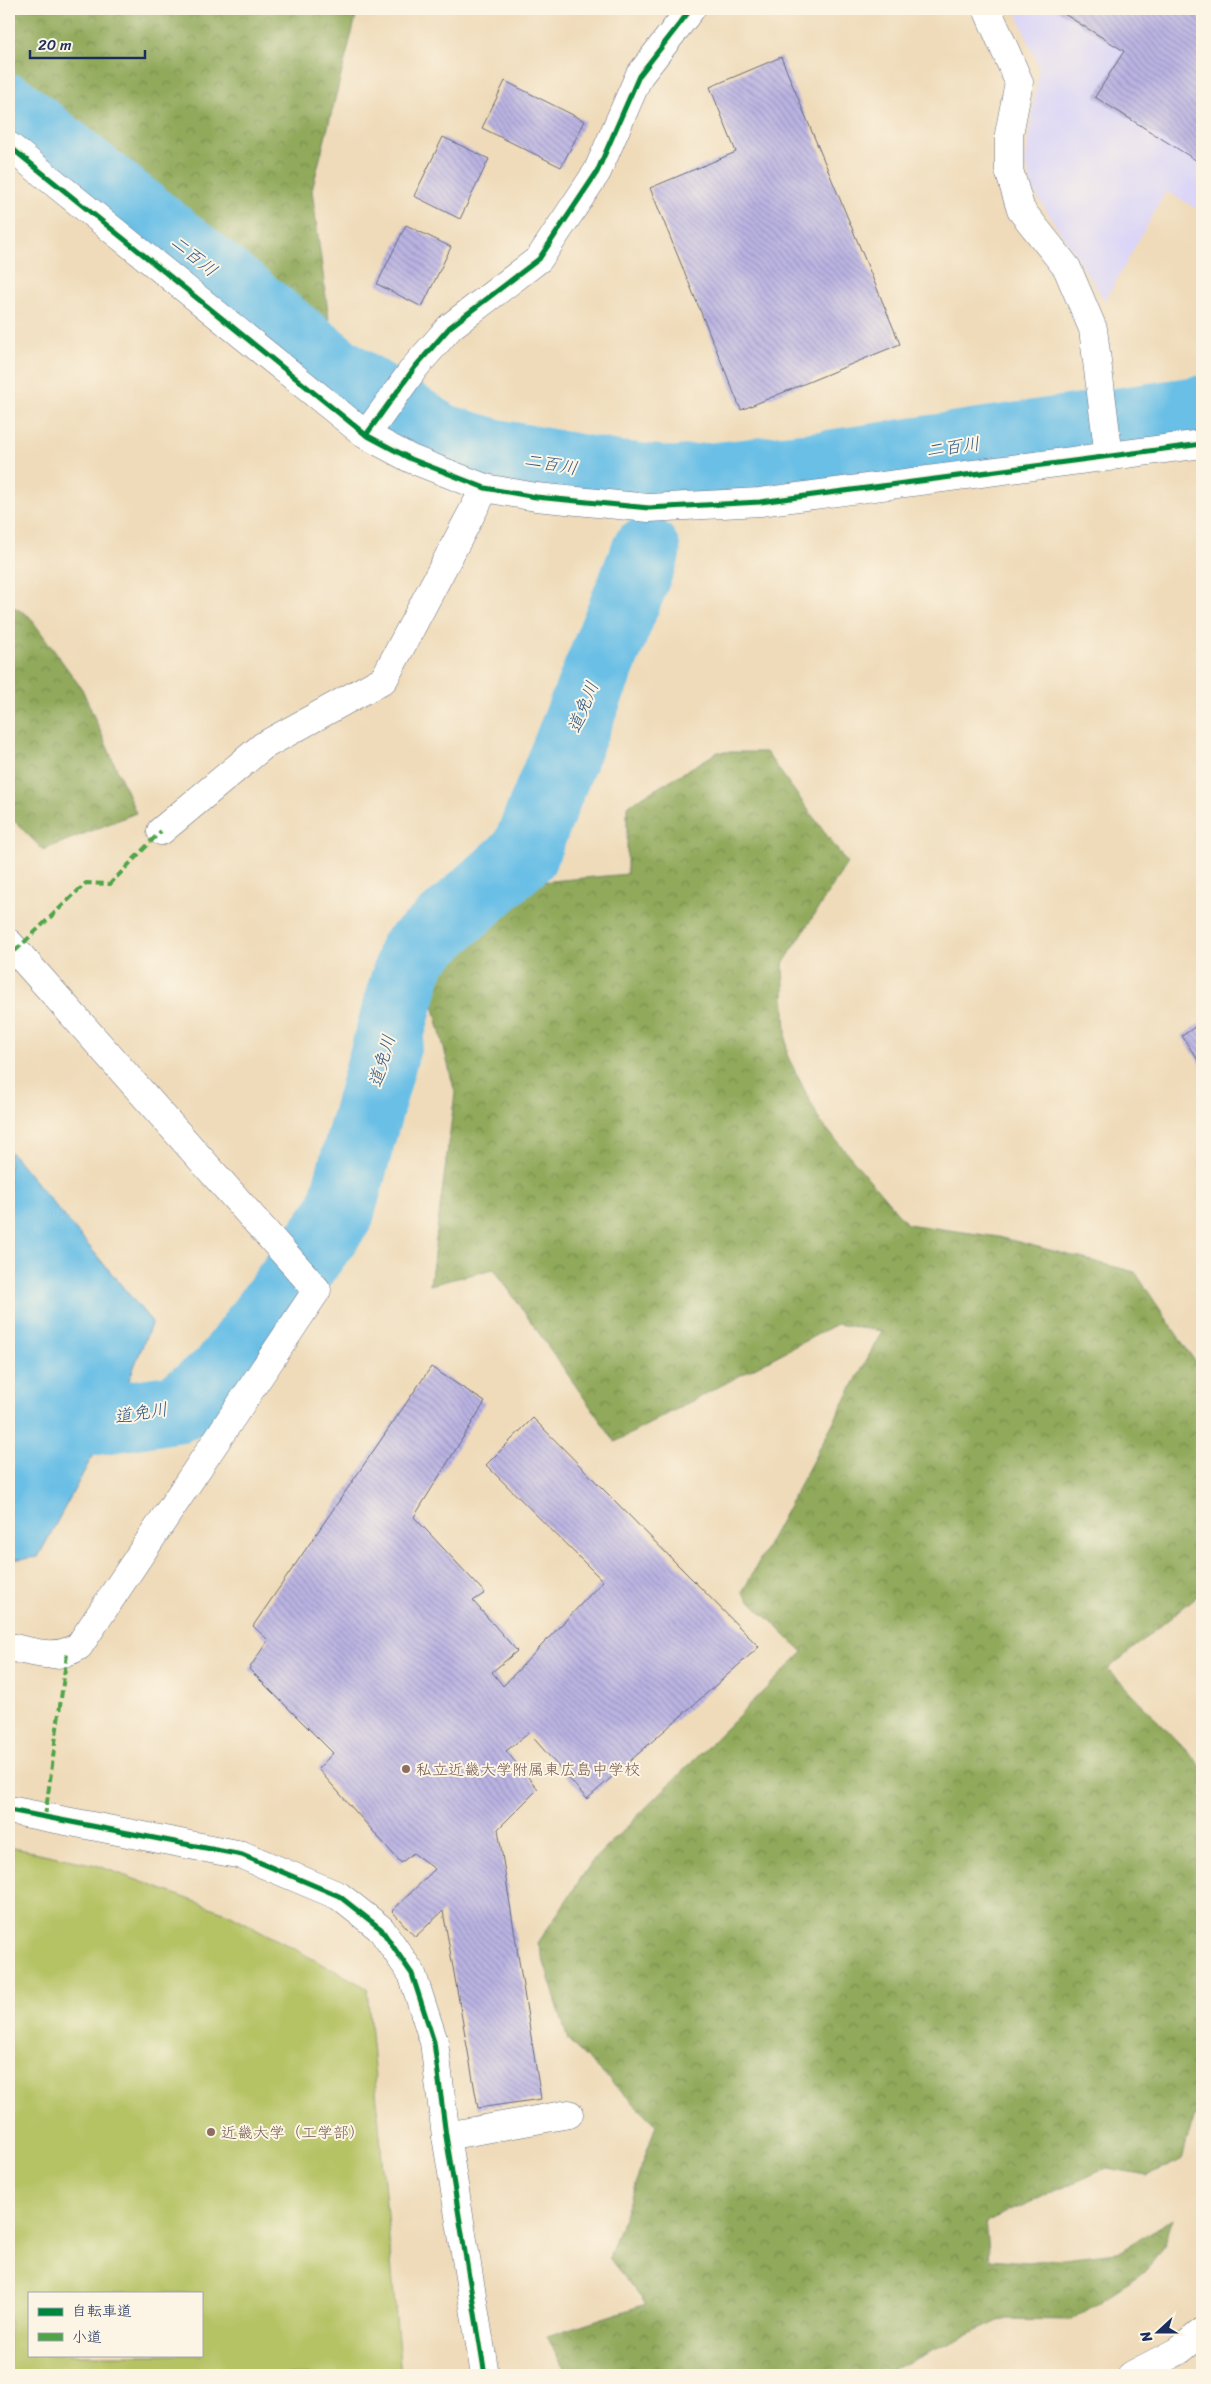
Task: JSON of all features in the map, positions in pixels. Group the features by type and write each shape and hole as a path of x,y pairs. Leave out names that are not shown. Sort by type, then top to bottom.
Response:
{"street":[{"path":"366,435 415,367 450,327 539,259 597,172 639,76 691,9"},
{"path":"987,9 1019,82 1009,134 1009,170 1021,210 1067,268 1093,329 1109,457"},
{"path":"9,146 366,435 411,459 485,488 536,497 649,508 760,502 1202,444"},
{"path":"161,831 263,746 384,679 485,488"},
{"path":"9,943 317,1290 79,1646 67,1654 54,1656 9,1647"},
{"path":"9,1810 242,1854 338,1896 381,1929 412,1974 434,2042 446,2136 485,2375"},
{"path":"446,2136 570,2114"},
{"path":"1132,2375 1180,2350 1202,2332"}],"shaded area":[{"path":"1015,9 1202,9 1202,212 1166,191 1105,301 1035,193 1025,163 1039,67"}],"green space":[{"path":"9,9 358,9 312,190 329,320 9,80"},
{"path":"9,604 29,616 82,689 136,813 43,850 9,816"},
{"path":"718,752 766,752 847,863 783,964 787,1055 820,1121 907,1224 999,1237 1135,1272 1202,1372 1202,1592 1108,1669 1202,1767 1202,2109 1193,2119 1182,2160 1147,2175 1107,2168 986,2222 990,2259 1028,2262 1117,2252 1173,2219 1163,2245 1148,2269 1072,2320 1003,2319 881,2375 567,2375 547,2336 646,2304 609,2258 656,2125 568,2040 538,1943 593,1860 803,1652 742,1593 882,1331 837,1324 615,1442 494,1269 430,1285 455,1093 421,955 540,882 627,874 627,806"},
{"name":"近畿大学（工学部）","path":"9,1847 96,1865 229,1914 367,1988 401,2375 9,2375"}],"water":[{"path":"9,1150 152,1322 126,1387 110,1393 113,1418 38,1557 9,1560"}],"building":[{"path":"1056,9 1202,9 1202,164 1095,97 1124,51"},
{"path":"781,57 900,344 741,410 650,188 736,152 710,87"},
{"path":"505,81 585,121 561,167 482,128"},
{"path":"443,137 489,159 460,219 414,196"},
{"path":"406,225 451,247 422,307 377,284"},
{"path":"1202,1022 1202,1066 1182,1036"},
{"path":"431,1367 485,1402 414,1517 485,1593 473,1601 517,1651 492,1672 503,1686 603,1581 486,1465 533,1418 759,1647 587,1799 529,1733 506,1751 538,1789 498,1829 541,2099 478,2108 443,1911 415,1937 392,1911 435,1869 413,1853 401,1863 318,1769 333,1753 249,1669 268,1640 253,1626"}],"waterway":[{"name":"二百川","path":"9,108 336,370 441,438 493,453 614,475 674,481 826,465 1202,410"},
{"name":"道免川","path":"9,1391 94,1421 178,1408 223,1374 340,1213 412,954 524,854 646,551"}],"marked path":[{"path":"15,951 86,883 110,884 161,831"},
{"path":"45,1817 67,1654"}],"cycle path":[{"path":"366,435 415,367 450,327 539,259 597,172 639,76 691,9"},
{"path":"9,146 366,435 411,459 485,488 536,497 649,508 760,502 1202,444"},
{"path":"9,1810 242,1855 339,1896 381,1929 412,1974 434,2042 446,2136 485,2375"}],"place":[{"name":"私立近畿大学附属東広島中学校","path":"406,1769"},
{"name":"近畿大学（工学部）","path":"211,2132"}]}
